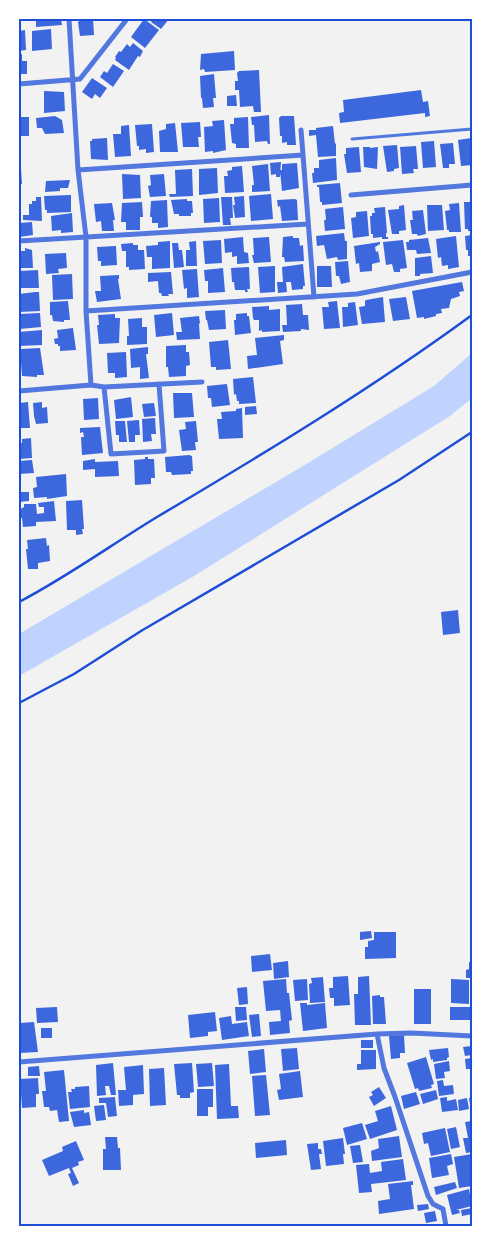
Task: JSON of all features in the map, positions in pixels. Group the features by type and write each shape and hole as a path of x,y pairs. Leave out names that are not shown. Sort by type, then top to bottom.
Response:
{"street":[{"path":"69,19 78,170 86,237 86,311 91,385"},
{"path":"19,84 80,79 127,19"},
{"path":"301,130 314,297"},
{"path":"78,170 303,155"},
{"path":"351,195 472,185"},
{"path":"19,241 308,224"},
{"path":"86,311 357,294 472,272"},
{"path":"19,391 91,385 104,387 202,382"},
{"path":"104,387 110,454 164,450 159,384"},
{"path":"19,1062 377,1034 411,1033 472,1036"},
{"path":"377,1034 384,1068 428,1196 433,1204 443,1209 446,1226"}],"lane":[{"path":"352,139 472,128"}],"path":[{"path":"19,602 43,590 155,519 258,458 410,361 472,315"},
{"path":"19,703 74,674 141,631 399,480 472,432"}],"water":[{"path":"472,353 472,398 450,416 194,576 19,676 19,634 434,386"}],"building":[{"path":"36,19 61,19 62,25 36,27"},
{"path":"82,19 93,19 94,35 80,36 78,22"},
{"path":"144,19 159,30 145,48 131,37"},
{"path":"153,19 169,19 161,29 151,22"},
{"path":"51,29 52,49 32,51 32,31"},
{"path":"25,30 26,50 19,51 19,31"},
{"path":"133,43 143,51 129,70 115,60 115,57 127,44 130,47"},
{"path":"234,51 235,70 205,72 204,69 200,70 201,54"},
{"path":"19,54 22,54 22,61 27,61 27,74 19,74"},
{"path":"113,64 124,71 113,87 100,77 104,71 107,73"},
{"path":"259,70 261,112 254,112 253,106 240,107 239,90 235,90 235,81 238,81 237,73 239,71"},
{"path":"214,74 216,98 213,98 214,107 203,108 200,76"},
{"path":"92,78 107,88 100,98 95,94 92,99 82,92"},
{"path":"421,90 423,102 428,101 430,116 425,117 425,113 340,123 339,113 344,112 343,100"},
{"path":"44,91 64,92 65,111 44,113"},
{"path":"236,95 237,106 227,106 227,96"},
{"path":"269,115 270,144 267,141 255,142 254,125 252,125 251,117"},
{"path":"55,116 62,120 64,133 45,134 42,128 37,128 36,118"},
{"path":"281,116 294,116 296,145 287,145 287,142 282,143 279,118"},
{"path":"19,117 29,117 29,136 19,136"},
{"path":"248,117 249,148 236,148 236,144 232,143 230,124 234,124 234,118"},
{"path":"224,120 226,150 213,153 213,151 205,152 204,127 213,126 212,121"},
{"path":"200,122 201,137 198,137 199,147 183,147 181,123"},
{"path":"175,123 178,152 160,152 159,131 166,129 166,124"},
{"path":"152,124 154,152 146,153 146,149 139,150 139,146 137,146 135,125"},
{"path":"129,125 131,156 115,157 113,134 121,134 121,126"},
{"path":"333,126 336,156 318,157 316,135 309,136 309,130"},
{"path":"107,138 108,160 91,159 90,141 92,139"},
{"path":"471,138 472,165 461,166 458,140"},
{"path":"434,141 436,167 423,168 421,142"},
{"path":"453,143 455,164 449,164 449,168 443,168 440,144"},
{"path":"397,145 399,168 387,172 383,146"},
{"path":"416,146 418,169 413,169 414,173 402,174 400,147"},
{"path":"359,147 361,172 347,173 344,154 346,154 346,148"},
{"path":"363,147 378,147 377,169 364,167"},
{"path":"336,158 337,180 313,183 312,173 314,173 314,168 319,168 319,160"},
{"path":"281,162 280,177 276,177 276,174 271,175 270,163"},
{"path":"297,163 299,188 282,191 280,170 282,170 282,164"},
{"path":"268,164 270,191 252,192 252,185 254,185 252,166"},
{"path":"242,166 244,192 225,193 224,176 228,176 227,171 232,170 232,167"},
{"path":"217,168 218,193 199,195 199,169"},
{"path":"19,169 21,169 22,184 19,184"},
{"path":"192,169 193,196 170,197 169,194 176,194 175,170"},
{"path":"122,174 140,175 141,198 123,199"},
{"path":"164,174 166,196 150,197 148,186 151,185 150,175"},
{"path":"70,180 68,188 60,188 60,191 45,192 46,181"},
{"path":"340,183 342,203 322,205 317,185"},
{"path":"271,194 273,219 251,221 249,196"},
{"path":"71,195 71,212 47,213 47,210 45,210 44,196"},
{"path":"244,196 245,217 235,218 234,197"},
{"path":"36,197 41,197 42,221 23,220 23,215 29,215 29,204 32,204 32,201 36,201"},
{"path":"221,197 232,197 233,218 230,218 231,225 223,225"},
{"path":"219,198 220,222 204,223 203,199"},
{"path":"187,199 187,201 192,201 193,213 191,213 191,216 174,214 171,200"},
{"path":"167,200 168,227 158,228 158,223 152,223 152,217 150,217 151,201"},
{"path":"277,200 297,200 298,220 282,221 280,206 278,207"},
{"path":"142,202 143,217 140,217 140,230 126,230 126,222 121,222 122,203"},
{"path":"464,202 472,202 472,231 465,229"},
{"path":"112,203 115,220 113,220 114,231 102,231 101,221 96,222 94,204"},
{"path":"459,203 461,232 449,232 447,230 445,211 450,210 449,204"},
{"path":"404,205 406,230 399,231 399,234 392,234 388,210 399,209 399,206"},
{"path":"427,205 442,205 444,230 428,231"},
{"path":"343,207 345,229 325,231 325,209"},
{"path":"385,207 386,237 388,239 382,239 382,237 373,238 370,216 372,216 372,213 375,213 374,208"},
{"path":"423,210 426,234 418,236 417,234 412,234 410,220 413,220 412,211"},
{"path":"367,211 369,236 353,238 351,218 356,217 356,212"},
{"path":"72,213 73,232 61,233 61,230 52,231 51,216"},
{"path":"32,222 33,235 19,237 19,223"},
{"path":"344,233 345,241 347,241 347,259 338,260 337,257 327,259 324,245 317,246 316,236"},
{"path":"472,235 472,256 468,256 465,236"},
{"path":"293,236 293,238 299,238 300,246 303,245 304,261 285,262 284,257 282,257 283,237"},
{"path":"456,236 459,267 448,269 448,265 442,266 441,257 438,258 436,239"},
{"path":"243,237 244,252 248,253 249,263 237,264 237,256 232,257 232,252 225,253 224,239"},
{"path":"269,237 271,262 254,263 252,255 254,255 253,238"},
{"path":"428,238 431,253 417,254 416,250 407,250 406,242 409,242 409,240"},
{"path":"221,240 222,263 205,264 203,241"},
{"path":"403,240 407,268 400,269 400,272 394,272 392,264 386,265 383,242"},
{"path":"170,241 170,268 152,269 152,257 147,257 146,246"},
{"path":"196,241 197,266 186,266 186,250 190,250 189,242"},
{"path":"380,242 375,247 376,252 378,251 380,262 372,264 372,271 360,272 359,263 356,264 354,246"},
{"path":"133,243 133,245 138,245 138,250 144,250 145,269 129,270 129,267 126,267 126,251 122,251 121,244"},
{"path":"172,243 178,243 179,250 182,250 184,267 174,268"},
{"path":"116,246 117,265 101,266 101,261 98,261 97,247"},
{"path":"25,248 32,250 33,268 19,268 19,251 25,251"},
{"path":"66,253 67,268 58,269 59,273 46,274 45,254"},
{"path":"431,256 433,273 415,276 415,258"},
{"path":"348,261 350,282 341,284 339,276 336,276 335,262"},
{"path":"303,264 305,286 303,286 303,289 292,290 291,282 286,282 287,292 278,293 277,282 283,282 282,267"},
{"path":"275,266 275,292 260,293 258,267"},
{"path":"317,266 331,266 332,287 317,287"},
{"path":"249,267 250,289 247,289 248,292 245,292 245,290 235,290 234,282 232,282 231,268"},
{"path":"223,268 225,292 208,293 208,281 205,281 204,270"},
{"path":"197,269 199,297 187,298 187,288 184,289 182,270"},
{"path":"38,270 39,288 19,288 19,271"},
{"path":"171,272 173,294 162,296 159,293 158,281 148,282 148,273"},
{"path":"72,274 73,299 53,300 52,275"},
{"path":"119,275 121,299 97,302 95,291 101,291 100,276"},
{"path":"462,282 464,291 459,292 460,296 451,299 449,308 441,309 442,313 436,314 436,316 424,319 424,317 417,318 412,291"},
{"path":"39,292 40,311 19,312 19,294"},
{"path":"383,297 385,322 362,324 359,307 365,306 366,300"},
{"path":"406,297 410,319 393,321 389,299"},
{"path":"68,301 70,320 64,320 64,322 53,321 52,315 50,315 50,302"},
{"path":"337,301 340,328 324,329 322,307 329,307 328,302"},
{"path":"355,302 358,325 343,327 342,307 348,307 348,303"},
{"path":"302,304 303,315 308,315 309,330 301,329 301,331 283,332 282,325 287,325 286,305"},
{"path":"269,306 269,310 280,309 280,331 259,331 259,320 254,320 253,318 252,307"},
{"path":"225,310 226,329 209,330 205,311"},
{"path":"40,313 41,327 20,329 19,314"},
{"path":"172,313 174,335 156,337 154,315"},
{"path":"247,313 251,333 235,335 234,320 236,320 236,314"},
{"path":"115,314 115,318 120,318 119,343 99,344 98,315"},
{"path":"199,316 200,339 177,340 176,332 182,332 180,318"},
{"path":"142,318 142,327 147,327 147,344 127,345 127,336 129,336 128,319"},
{"path":"73,328 76,350 60,351 60,346 55,344 54,339 58,338 57,330"},
{"path":"42,330 42,345 19,346 19,332"},
{"path":"284,335 284,340 280,341 283,364 248,369 247,356 257,355 255,338"},
{"path":"228,340 231,369 216,370 216,367 211,367 209,342"},
{"path":"186,345 186,352 189,352 190,365 186,366 186,376 169,377 168,367 166,367 166,346"},
{"path":"148,347 148,354 146,354 149,378 140,379 140,367 131,368 130,349"},
{"path":"40,348 44,375 37,375 37,377 22,376 20,349"},
{"path":"126,352 127,377 115,378 115,373 108,373 107,353"},
{"path":"253,377 256,403 239,404 236,394 234,395 233,379"},
{"path":"227,384 230,405 212,407 211,398 208,398 207,386"},
{"path":"173,393 192,393 194,417 174,418"},
{"path":"131,397 133,417 116,419 114,400"},
{"path":"98,398 99,419 84,420 83,399"},
{"path":"28,402 30,428 19,428 19,403"},
{"path":"42,402 42,408 47,407 48,423 36,424 33,403"},
{"path":"154,403 156,416 144,417 142,404"},
{"path":"256,406 257,414 245,415 245,407"},
{"path":"242,408 243,438 219,439 217,419 222,419 221,412 236,411 236,409"},
{"path":"155,418 156,434 151,434 152,441 143,442 142,419"},
{"path":"139,420 140,435 135,435 135,442 129,442 127,421"},
{"path":"115,421 125,421 127,442 119,442 119,435 116,435"},
{"path":"196,421 198,442 195,442 196,450 182,451 179,430 186,429 185,422"},
{"path":"100,427 103,453 82,455 81,437 84,437 83,432 80,433 80,428"},
{"path":"31,438 32,458 19,459 19,443 22,443 22,439"},
{"path":"192,456 193,471 191,471 191,474 172,475 171,472 166,472 165,457"},
{"path":"145,457 154,459 155,478 151,478 151,484 135,485 134,460 145,459"},
{"path":"95,459 95,462 118,461 119,476 95,477 95,469 83,470 83,461"},
{"path":"32,460 34,473 19,474 19,461"},
{"path":"66,474 67,496 47,499 47,497 34,498 33,488 37,487 36,477"},
{"path":"19,492 29,492 29,501 19,502"},
{"path":"82,500 84,529 82,529 83,534 76,535 76,530 67,530 66,501"},
{"path":"54,501 56,521 36,522 36,526 23,527 22,518 19,518 19,510 24,507 24,504 36,504 37,514 44,513 44,507 39,507 38,503"},
{"path":"46,538 47,546 49,545 50,561 38,563 38,569 28,569 27,540"},
{"path":"458,610 460,633 443,635 441,612"},
{"path":"371,931 372,938 360,940 360,932"},
{"path":"374,932 396,932 396,958 365,959 365,947 368,947 368,941 374,940"},
{"path":"270,954 272,970 252,972 251,956"},
{"path":"288,961 289,977 274,979 273,963"},
{"path":"469,962 472,962 472,973 471,978 466,978 466,970 469,969"},
{"path":"348,976 350,1005 334,1006 334,998 330,998 329,988 333,988 333,977"},
{"path":"369,976 371,1025 355,1025 354,994 358,994 358,977"},
{"path":"323,977 325,1002 310,1003 309,984 312,983 311,978"},
{"path":"286,979 292,1020 289,1021 290,1033 270,1035 269,1022 281,1021 280,1010 266,1011 263,981"},
{"path":"307,979 308,1000 295,1001 293,980"},
{"path":"451,979 469,980 469,1004 451,1003"},
{"path":"247,987 248,1004 239,1005 237,988"},
{"path":"414,989 431,989 431,1024 414,1024"},
{"path":"380,995 380,997 384,997 386,1024 373,1024 372,996"},
{"path":"300,1003 307,1003 307,1005 325,1003 327,1028 303,1031"},
{"path":"57,1007 58,1022 37,1023 36,1008"},
{"path":"235,1007 246,1007 247,1020 236,1021"},
{"path":"450,1007 470,1007 472,1020 450,1020"},
{"path":"215,1012 217,1031 208,1032 208,1036 190,1038 188,1015"},
{"path":"259,1014 261,1036 252,1037 249,1015"},
{"path":"231,1016 232,1024 247,1022 249,1036 222,1040 219,1018"},
{"path":"34,1022 38,1052 19,1053 19,1023"},
{"path":"41,1028 52,1028 52,1038 41,1038"},
{"path":"404,1035 405,1053 400,1053 400,1058 391,1059 389,1036"},
{"path":"361,1040 373,1040 373,1048 361,1048"},
{"path":"472,1046 472,1055 465,1056 463,1047"},
{"path":"297,1048 299,1069 283,1071 281,1049"},
{"path":"448,1048 449,1057 447,1060 433,1062 433,1059 431,1060 429,1050"},
{"path":"264,1049 266,1072 250,1074 248,1051"},
{"path":"361,1050 376,1050 376,1069 357,1070 357,1064 361,1064"},
{"path":"426,1057 434,1084 431,1085 432,1088 419,1091 418,1088 415,1089 407,1063"},
{"path":"472,1058 472,1069 466,1069 465,1059"},
{"path":"449,1061 450,1071 444,1072 445,1078 436,1079 434,1064"},
{"path":"113,1063 116,1095 111,1095 109,1086 105,1086 106,1095 97,1096 96,1065"},
{"path":"192,1063 194,1092 190,1093 190,1098 180,1098 180,1095 177,1095 174,1064"},
{"path":"212,1063 214,1086 198,1087 196,1064"},
{"path":"229,1064 231,1106 238,1106 239,1118 217,1119 215,1065"},
{"path":"143,1065 144,1094 133,1095 133,1105 119,1106 118,1090 126,1090 124,1067"},
{"path":"39,1066 40,1076 28,1076 28,1067"},
{"path":"164,1068 166,1105 150,1106 149,1069"},
{"path":"64,1070 69,1121 59,1122 57,1110 50,1111 49,1107 44,1107 42,1091 46,1091 44,1072"},
{"path":"300,1071 303,1097 279,1100 277,1090 281,1089 279,1074"},
{"path":"266,1075 270,1115 255,1116 252,1076"},
{"path":"38,1078 39,1094 36,1094 36,1107 22,1108 20,1079"},
{"path":"443,1080 444,1086 453,1085 454,1094 439,1096 437,1081"},
{"path":"89,1086 90,1107 70,1109 68,1092 72,1092 71,1089 75,1089 75,1087"},
{"path":"379,1087 386,1098 374,1106 369,1097 373,1095 371,1092"},
{"path":"197,1089 213,1089 213,1107 208,1107 208,1116 197,1116"},
{"path":"436,1090 438,1099 423,1104 420,1094"},
{"path":"416,1092 420,1104 404,1109 401,1096"},
{"path":"115,1097 117,1116 108,1117 106,1103 99,1103 99,1098"},
{"path":"447,1097 447,1101 456,1099 458,1110 442,1112 440,1098"},
{"path":"472,1097 472,1111 471,1111 469,1098"},
{"path":"467,1098 469,1109 459,1111 458,1100"},
{"path":"104,1105 106,1120 96,1121 94,1106"},
{"path":"391,1106 397,1130 370,1139 365,1125 378,1121 375,1111"},
{"path":"84,1110 84,1113 89,1112 91,1125 74,1127 70,1112"},
{"path":"472,1121 472,1152 466,1153 463,1138 468,1138 465,1122"},
{"path":"362,1123 367,1139 347,1145 343,1128"},
{"path":"456,1127 460,1147 451,1149 447,1129"},
{"path":"445,1128 450,1152 431,1156 428,1143 424,1144 422,1133"},
{"path":"399,1136 402,1157 372,1161 371,1151 379,1148 378,1139"},
{"path":"105,1137 117,1137 118,1148 120,1148 121,1170 103,1170 103,1149 106,1149"},
{"path":"343,1138 344,1164 326,1166 323,1141"},
{"path":"286,1140 287,1155 256,1158 255,1143"},
{"path":"76,1141 84,1160 78,1162 79,1165 72,1168 79,1183 73,1186 68,1174 71,1173 69,1168 49,1176 42,1160 63,1151 62,1147"},
{"path":"318,1143 318,1149 321,1149 322,1154 319,1154 321,1169 311,1170 307,1144"},
{"path":"360,1145 363,1162 353,1163 350,1146"},
{"path":"451,1154 453,1164 447,1166 449,1175 432,1178 429,1158"},
{"path":"472,1154 472,1186 459,1188 454,1157"},
{"path":"403,1159 406,1180 371,1184 372,1192 359,1193 356,1165 369,1164 370,1173 382,1171 381,1162"},
{"path":"413,1181 413,1185 411,1185 414,1209 379,1214 378,1201 390,1199 388,1184"},
{"path":"455,1182 457,1188 436,1195 434,1187"},
{"path":"469,1189 472,1206 456,1210 459,1210 460,1213 452,1215 447,1195"},
{"path":"428,1204 429,1209 418,1211 417,1205"},
{"path":"472,1208 472,1214 462,1216 461,1210"},
{"path":"435,1211 437,1221 426,1223 424,1213"}]}
